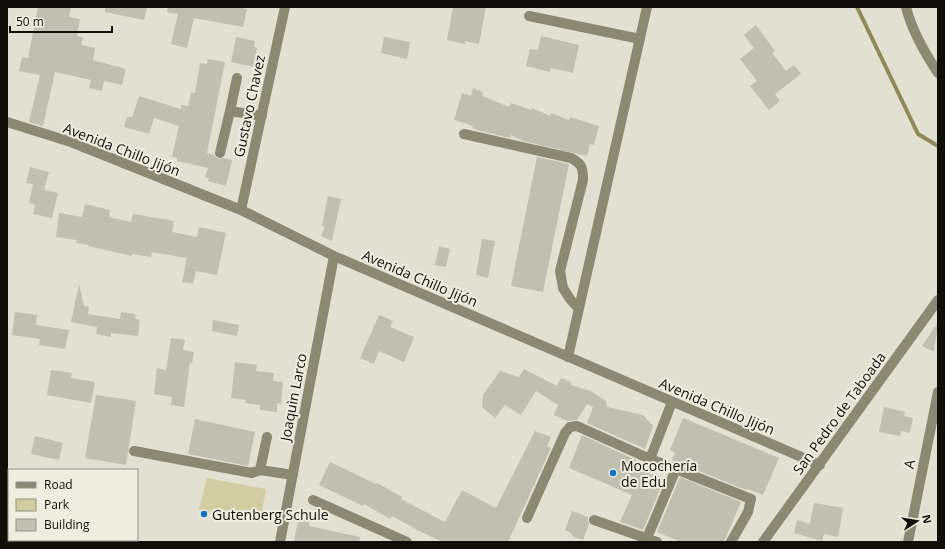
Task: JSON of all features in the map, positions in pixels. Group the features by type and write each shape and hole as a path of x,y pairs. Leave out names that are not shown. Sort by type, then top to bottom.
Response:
{"street":[{"name":"Gustavo Chavez","path":"241,210 285,7"},
{"path":"568,357 647,7"},
{"path":"906,7 910,23 925,54 938,73"},
{"path":"529,16 640,39"},
{"path":"220,153 238,78"},
{"path":"230,111 262,116"},
{"name":"Avenida Chillo Jijón","path":"7,122 71,142 241,210 334,256 820,465"},
{"path":"464,134 571,158 579,163 583,170 582,180 560,271 563,288 579,309"},
{"name":"Joaquìn Larco","path":"280,542 334,256"},
{"name":"San Pedro de Taboada","path":"763,542 938,300"},
{"name":"A","path":"908,542 938,392"},
{"path":"650,459 672,402"},
{"path":"527,518 565,433 572,426 577,426 650,459 752,498 748,512 731,542"},
{"path":"260,470 268,437"},
{"path":"134,451 252,473 260,470 293,475"},
{"path":"646,538 676,469"},
{"path":"313,500 407,542"},
{"path":"594,520 657,542"}],"green space":[{"path":"207,478 266,489 260,522 199,509"}],"building":[{"path":"38,7 71,7 69,17 80,19 77,36 83,37 81,45 95,48 93,60 126,69 122,85 104,81 102,91 89,88 91,80 55,72 43,126 29,122 40,75 19,71 22,57 28,58"},
{"path":"105,7 147,7 144,20 105,12"},
{"path":"168,7 238,7 247,9 243,27 194,18 187,48 171,44 178,14 167,12"},
{"path":"453,7 486,7 479,44 465,41 465,44 447,40"},
{"path":"756,25 775,51 772,53 786,71 794,65 801,74 775,94 780,101 769,110 750,86 757,81 740,59 754,48 744,35"},
{"path":"541,36 579,45 573,73 551,68 550,72 526,66 530,49 538,50"},
{"path":"236,37 255,41 254,47 257,48 253,67 231,62"},
{"path":"384,37 410,42 407,59 381,53"},
{"path":"208,59 225,62 207,153 214,155 218,159 224,158 232,160 226,186 208,181 209,178 205,177 208,168 177,161 177,158 172,157 179,126 154,118 149,134 124,127 127,117 132,117 139,96 181,109 181,105 188,106 191,92 195,93 200,63 207,64"},
{"path":"473,88 483,92 482,96 509,107 511,103 531,110 532,108 550,116 551,113 569,120 570,117 599,126 594,145 590,144 587,156 523,141 511,135 510,138 477,130 472,128 473,126 454,120 462,93 471,96"},
{"path":"537,157 569,164 543,292 511,286"},
{"path":"30,167 49,172 44,190 58,193 52,218 33,214 35,205 29,203 33,184 26,183"},
{"path":"328,196 341,199 332,241 321,236 325,227 322,226"},
{"path":"85,204 110,210 109,217 131,222 133,214 174,221 172,232 197,237 199,227 226,233 217,275 196,271 193,284 182,282 187,258 152,252 151,257 132,254 132,256 76,243 77,240 56,237 59,213 82,217"},
{"path":"482,239 495,241 488,278 476,275"},
{"path":"439,246 450,249 446,267 435,265"},
{"path":"79,284 84,306 89,307 88,314 120,319 121,312 135,314 136,319 140,320 138,336 111,333 111,337 96,334 97,327 71,322"},
{"path":"15,312 37,315 36,325 69,330 65,349 39,345 40,339 12,335"},
{"path":"379,315 393,321 390,327 414,337 404,362 379,351 374,364 360,358"},
{"path":"213,320 239,325 237,336 212,331"},
{"path":"938,322 938,325 934,352 922,346"},
{"path":"171,338 185,340 183,350 194,352 192,363 190,362 184,407 171,405 172,397 154,394 157,368 166,370"},
{"path":"235,362 257,365 256,371 274,373 273,381 283,382 281,404 277,403 277,412 260,410 260,405 245,403 246,400 231,398"},
{"path":"524,369 557,386 561,378 571,382 571,385 591,391 606,401 607,407 643,415 653,426 645,449 587,423 593,407 587,404 577,420 568,421 554,415 558,405 536,391 521,415 505,405 495,418 482,407 483,395 500,371 519,377"},
{"path":"51,370 72,373 71,378 95,382 91,403 47,395"},
{"path":"96,395 136,401 126,465 85,458"},
{"path":"884,407 905,412 904,416 913,418 910,433 901,431 900,436 879,432"},
{"path":"683,418 779,458 763,495 747,489 746,490 672,460 675,452 670,450"},
{"path":"195,419 255,432 248,466 188,454"},
{"path":"535,431 551,437 547,446 551,448 508,542 443,542 392,516 390,519 364,504 363,506 319,485 330,462 376,484 377,483 402,497 401,499 445,522 462,490 496,508"},
{"path":"582,435 640,462 638,468 664,480 643,530 620,522 632,495 569,468"},
{"path":"35,436 63,443 59,460 31,454"},
{"path":"680,477 741,502 724,542 681,542 657,532"},
{"path":"814,503 843,508 838,537 824,534 822,541 794,533 797,520 810,524"},
{"path":"300,511 311,514 309,526 360,537 359,542 294,541"},
{"path":"572,511 588,517 589,524 583,540 572,536 571,533 565,530"}],"waterway":[{"path":"857,7 918,134 938,146"}],"place":[{"name":"Mocochería de Edu","path":"613,473"},
{"name":"Gutenberg Schule","path":"204,514"}]}
